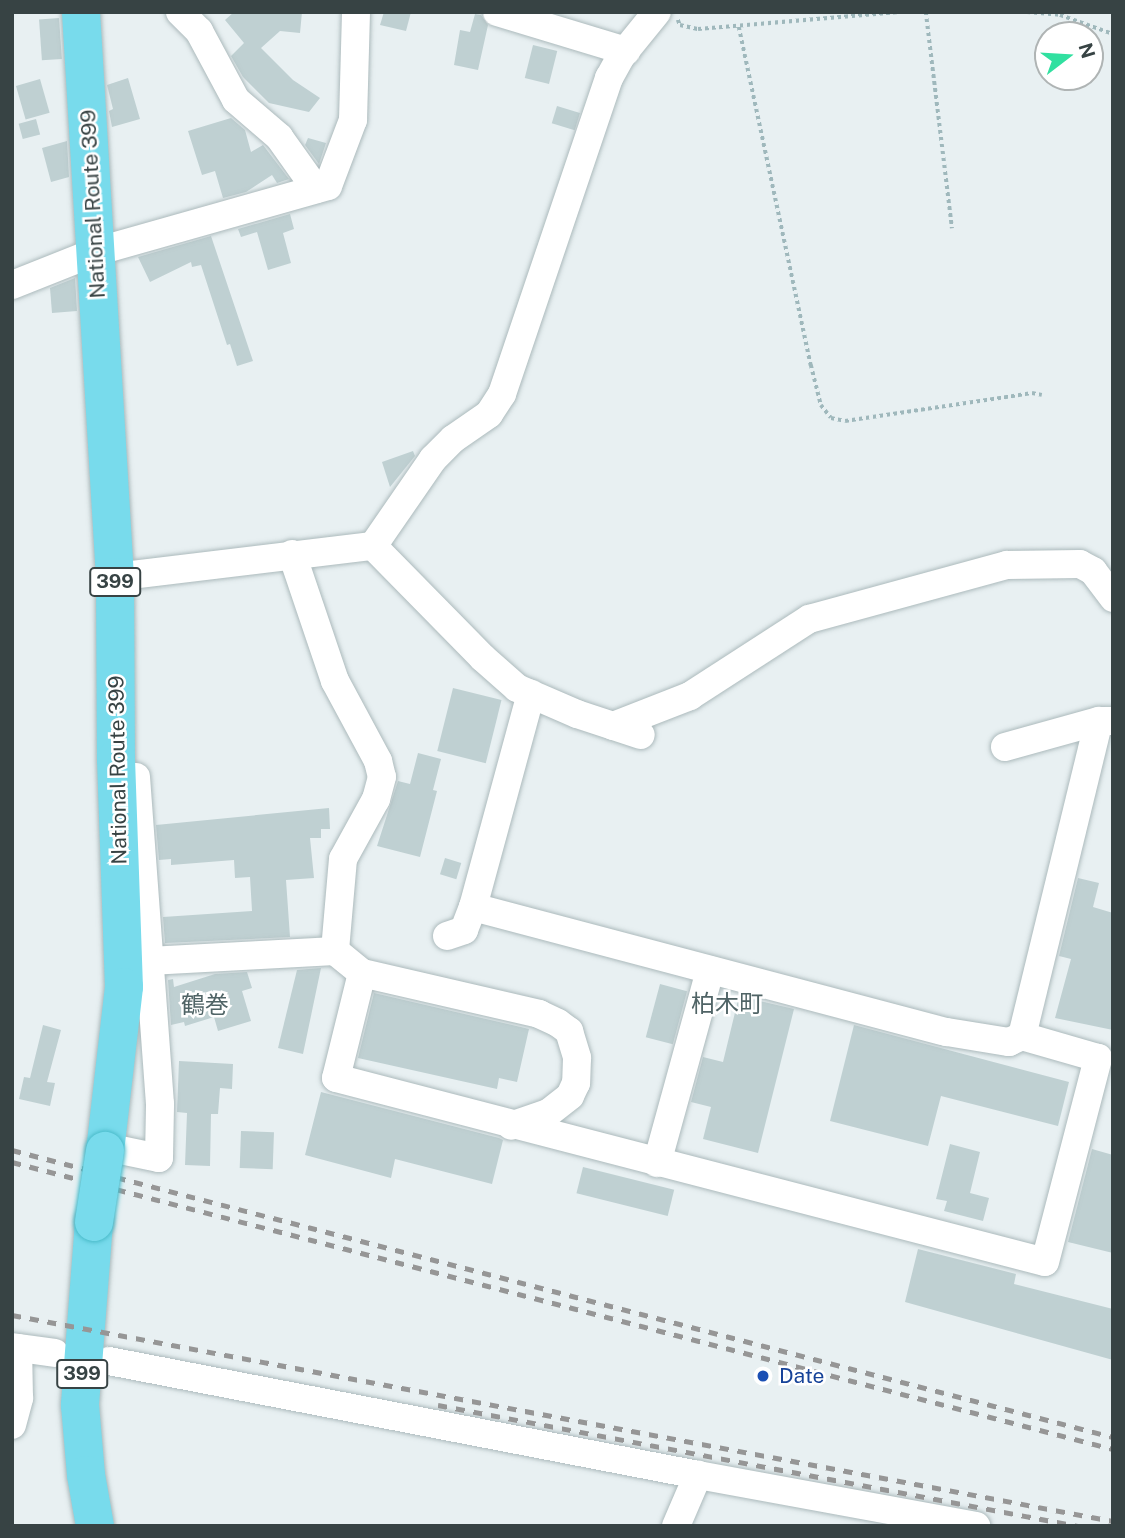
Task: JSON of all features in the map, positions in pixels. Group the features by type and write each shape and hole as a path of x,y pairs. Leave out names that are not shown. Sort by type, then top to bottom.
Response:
{"highway":[{"name":"National Route 399","path":"81,12 115,576 124,987 106,1149 94,1222 80,1405 86,1475 95,1526"}],"street":[{"path":"180,12 200,31 236,100 279,137 316,189"},
{"path":"12,285 95,252 328,186 353,120 356,12"},
{"path":"497,12 626,51"},
{"path":"373,546 433,458 453,439 489,414 502,394 609,78 626,51 657,12"},
{"path":"115,576 373,546"},
{"path":"373,546 483,658 517,688 641,735"},
{"path":"292,554 335,681 378,761 382,777 376,799 343,859 335,951"},
{"path":"613,726 690,696 809,619 1007,565 1080,564 1093,571 1113,598"},
{"path":"106,1149 159,1158 160,1104 137,811 132,678 115,641"},
{"path":"447,936 464,930 473,907 531,694"},
{"path":"1005,747 1106,721 1021,1036"},
{"path":"362,973 336,1078 511,1126 1045,1262 1098,1058 1021,1036 1009,1042 947,1032 473,907"},
{"path":"149,961 335,951 362,973 539,1014 569,1031 577,1058 576,1083 570,1096 548,1113 511,1126"},
{"path":"656,1163 710,970"},
{"path":"12,1425 19,1398 15,1348 55,1353"},
{"path":"109,1361 976,1526"},
{"path":"676,1526 698,1475"}],"path":[{"path":"674,12 680,25 698,29 899,12"},
{"path":"926,12 952,228"},
{"path":"1027,12 1060,15 1113,34"},
{"path":"739,27 811,365 821,405 831,418 845,421 1032,393 1042,395"}],"building":[{"path":"234,12 302,12 300,33 280,31 261,48 293,80 320,98 309,112 269,103 243,77 231,56 244,43 225,20"},
{"path":"384,12 411,12 406,31 380,25"},
{"path":"475,14 481,15 488,25 478,70 454,65 460,30 470,32"},
{"path":"59,18 62,59 42,60 39,19"},
{"path":"533,45 557,51 549,84 525,78"},
{"path":"128,78 140,119 112,127 109,111 113,109 107,85"},
{"path":"40,79 50,113 26,120 16,86"},
{"path":"557,106 580,113 575,130 552,123"},
{"path":"231,118 245,130 251,152 263,145 289,179 277,183 272,175 246,192 223,198 215,171 202,175 188,131"},
{"path":"36,119 40,134 23,139 19,124"},
{"path":"308,138 326,143 319,164 305,145"},
{"path":"67,141 69,177 51,182 42,148"},
{"path":"290,214 294,229 283,233 291,263 268,270 257,232 241,237 238,229"},
{"path":"211,236 253,361 237,366 230,344 227,345 201,265 192,267 191,262 150,282 138,257"},
{"path":"75,278 77,311 52,313 50,288"},
{"path":"413,451 415,456 390,487 382,462"},
{"path":"453,688 502,700 486,763 437,751"},
{"path":"418,753 441,759 433,790 437,791 420,857 377,846 398,781 410,784"},
{"path":"329,808 330,829 321,829 321,838 310,838 314,878 286,880 290,937 165,943 163,917 252,911 250,877 235,878 234,860 171,865 171,859 159,860 156,825"},
{"path":"445,858 461,863 456,879 440,874"},
{"path":"1078,878 1099,883 1093,907 1113,913 1113,1030 1055,1018 1071,959 1059,956"},
{"path":"321,968 303,1054 278,1048 297,970"},
{"path":"247,972 252,988 242,991 251,1021 218,1031 214,1017 185,1026 184,1022 171,1025 168,980 173,979 174,987 215,974"},
{"path":"660,984 687,991 673,1044 646,1037"},
{"path":"374,993 529,1029 517,1082 499,1078 497,1089 358,1058"},
{"path":"739,996 794,1009 758,1153 703,1139 711,1107 691,1102 703,1057 723,1062"},
{"path":"43,1025 61,1030 47,1082 55,1083 50,1106 19,1099 24,1077 30,1078"},
{"path":"854,1025 1069,1082 1058,1126 941,1096 928,1146 830,1121"},
{"path":"179,1061 233,1064 232,1089 220,1088 218,1114 211,1114 210,1166 185,1165 187,1113 177,1112"},
{"path":"321,1092 503,1140 492,1184 395,1159 391,1178 305,1155"},
{"path":"241,1131 274,1132 273,1169 240,1168"},
{"path":"950,1144 980,1152 970,1193 989,1198 983,1221 944,1211 947,1201 936,1199"},
{"path":"1092,1149 1113,1155 1113,1253 1068,1242"},
{"path":"583,1167 674,1190 668,1216 576,1193"},
{"path":"918,1249 1016,1274 1014,1284 1113,1309 1113,1360 905,1302"}],"railway":[{"path":"12,1150 1113,1437"},
{"path":"12,1162 1113,1449"},
{"path":"12,1315 1113,1521"},
{"path":"438,1405 1078,1526"}],"place":[{"name":"Date","path":"763,1376"}],"district":[{"name":"柏木町","path":"727,1004"},
{"name":"鶴巻","path":"205,1005"}]}
